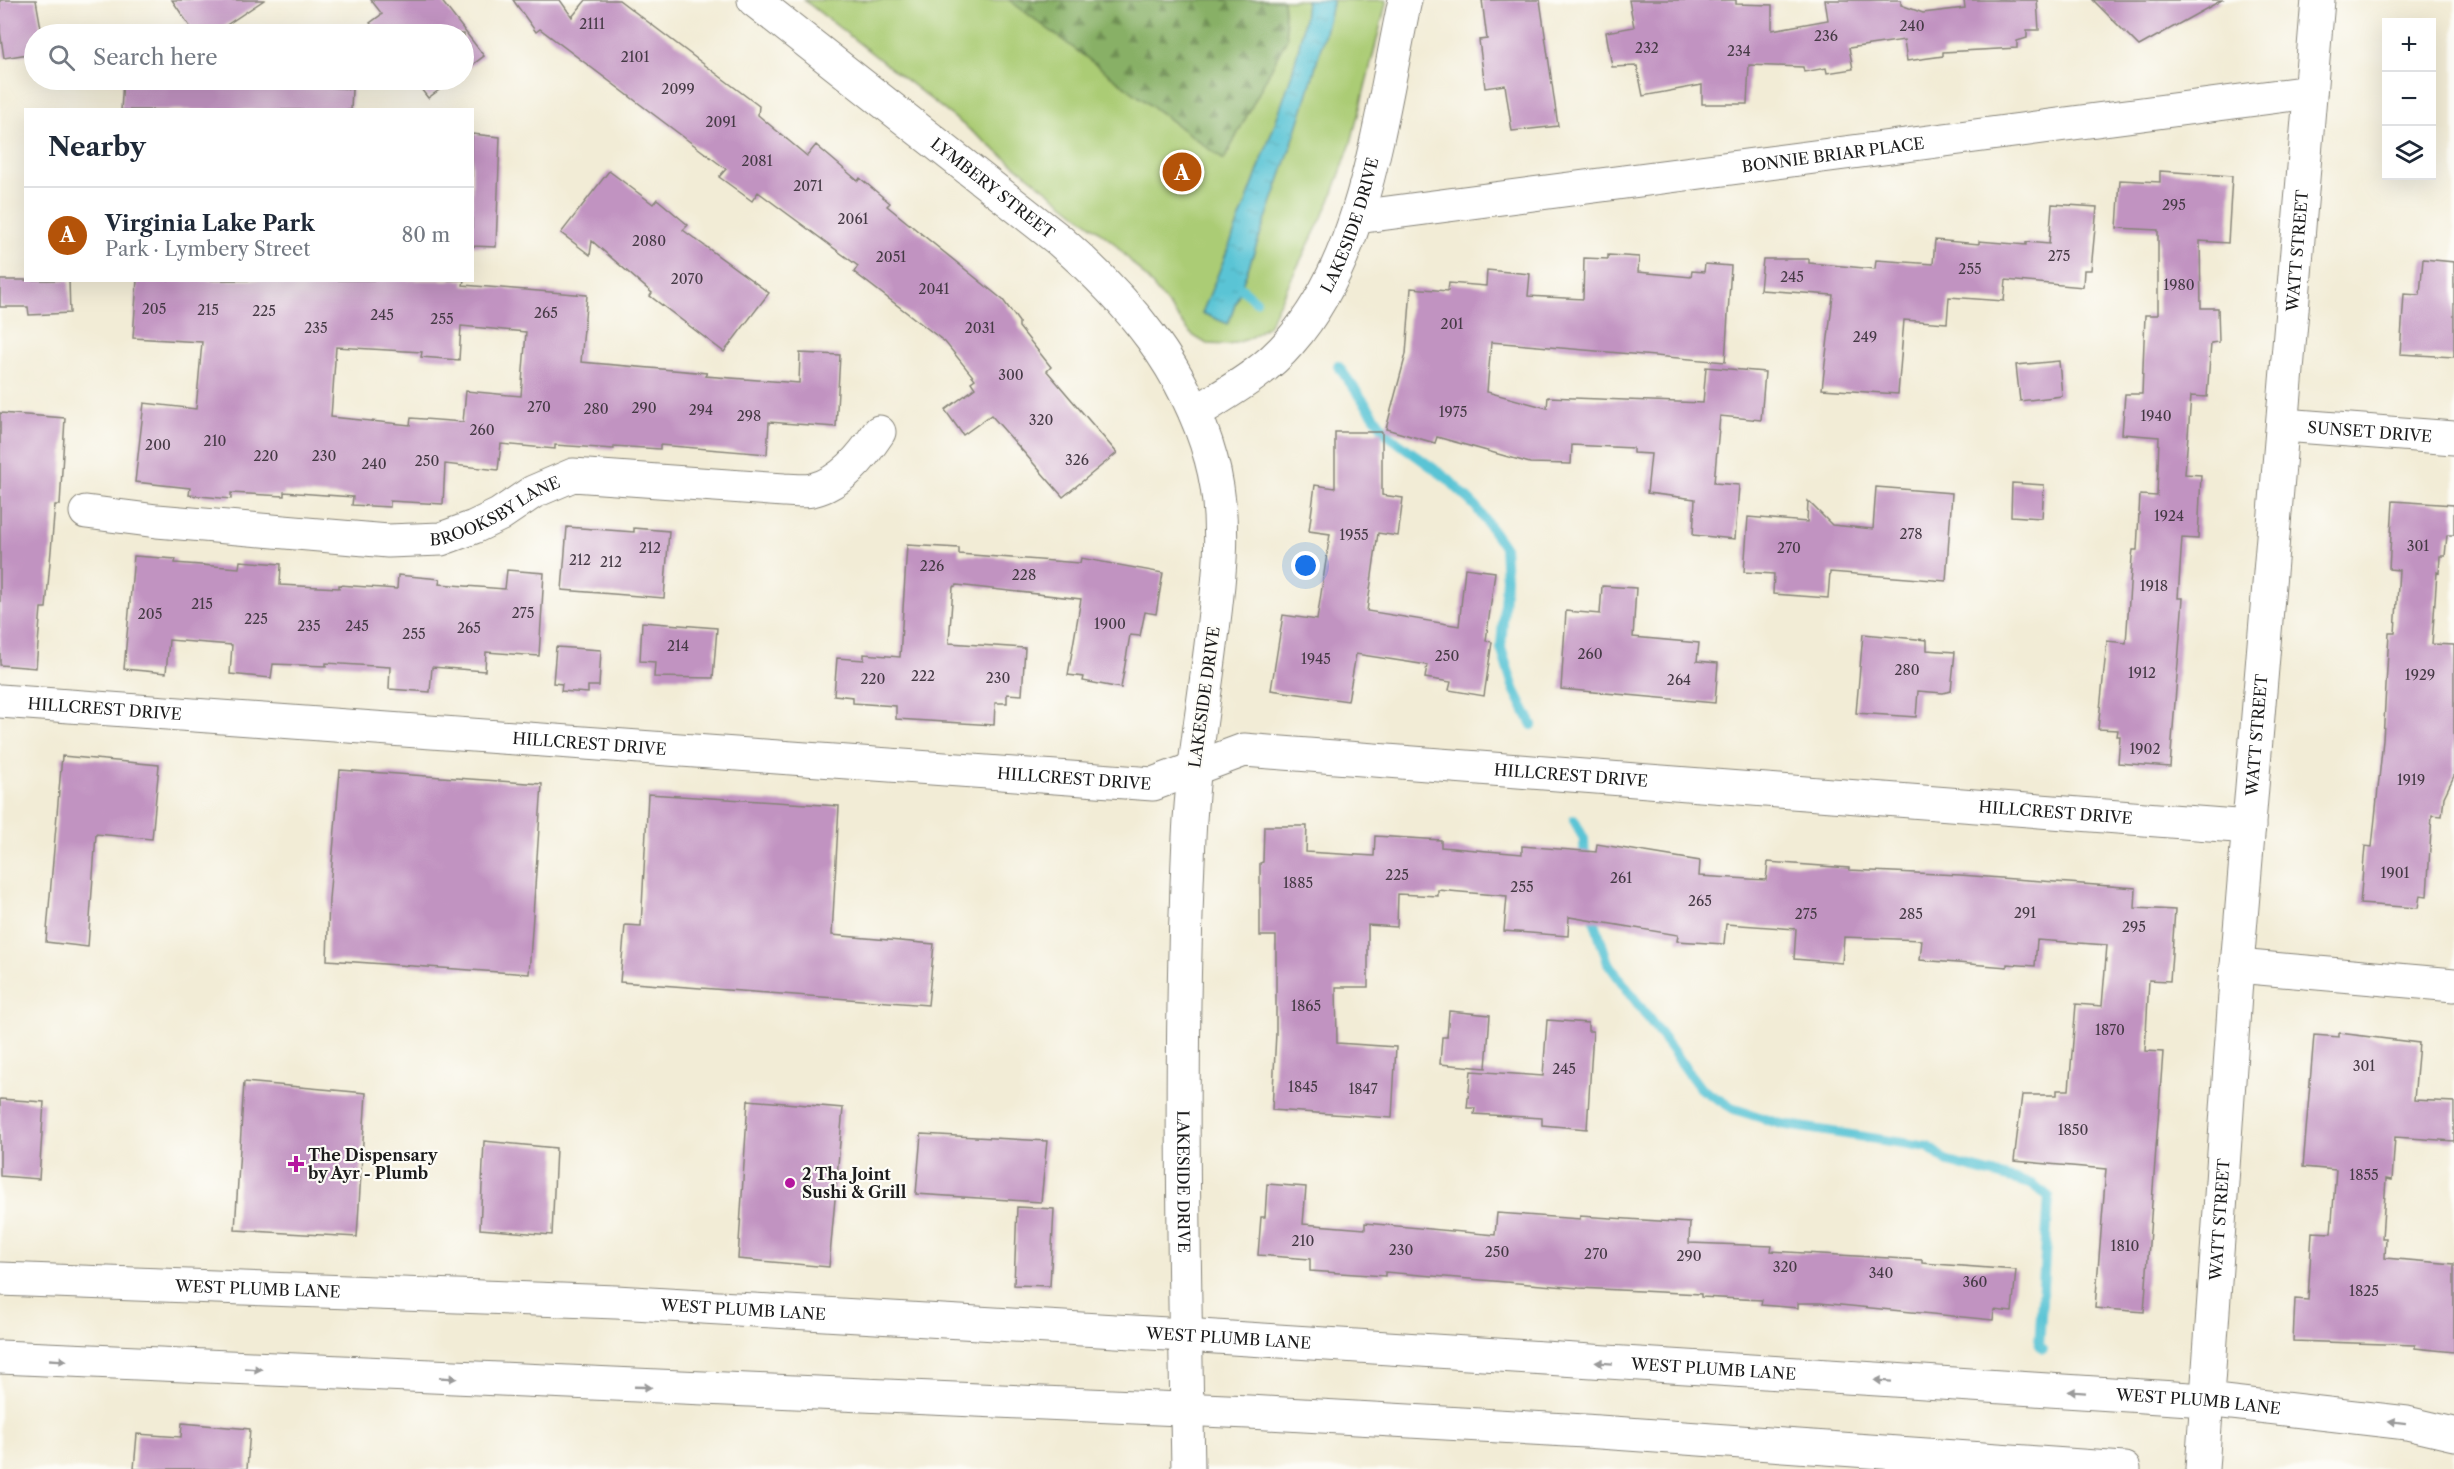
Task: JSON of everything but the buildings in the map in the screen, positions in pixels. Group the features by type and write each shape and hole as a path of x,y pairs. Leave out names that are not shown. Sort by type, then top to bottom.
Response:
{"street":[{"name":"LYMBERY STREET","path":"754,0 1059,240 1101,277 1138,318 1172,365 1195,413"},
{"name":"LAKESIDE DRIVE","path":"1188,1469 1181,1076 1194,769 1219,588 1221,532 1219,498 1211,459 1195,413 1262,369 1290,343 1311,314 1332,274 1356,217 1372,162 1405,0"},
{"name":"WATT STREET","path":"2202,1469 2237,966 2318,0"},
{"name":"BONNIE BRIAR PLACE","path":"1356,217 2310,93"},
{"name":"SUNSET DRIVE","path":"2284,425 2454,438"},
{"name":"BROOKSBY LANE","path":"86,512 157,521 388,541 441,539 474,527 533,492 573,475 812,490 841,475 862,458 879,432"},
{"name":"HILLCREST DRIVE","path":"0,701 1153,784 1244,750 2249,827"},
{"path":"2237,966 2454,984"},
{"name":"WEST PLUMB LANE","path":"0,1279 606,1301 1184,1335 2206,1400 2407,1423 2454,1434"},
{"path":"0,1357 602,1386 1188,1409 1585,1431 2124,1469"}],"green space":[{"path":"804,0 1387,0 1351,143 1330,201 1268,326 1248,339 1229,345 1207,344 1192,335 1148,280 1114,243"},
{"path":"1009,0 1283,0 1287,38 1224,160"}],"water":[{"path":"1306,0 1333,0 1299,123 1228,324 1202,313 1246,204 1288,87 1298,52"}],"waterway":[{"path":"1241,288 1256,301"},
{"path":"1338,366 1388,435 1448,479 1476,507 1504,547 1506,579 1501,648 1514,689 1532,725"},
{"path":"1574,820 1584,839 1585,865"},
{"path":"1590,907 1608,963 1700,1088 1734,1109 1781,1124 1928,1147 1948,1162 2031,1184 2049,1196 2039,1345 2043,1349"}],"place":[{"name":"Virginia Lake Park","path":"1182,172"},
{"name":"The Dispensary by Ayr - Plumb","path":"296,1164"},
{"name":"2 Tha Joint Sushi & Grill","path":"790,1183"}]}
